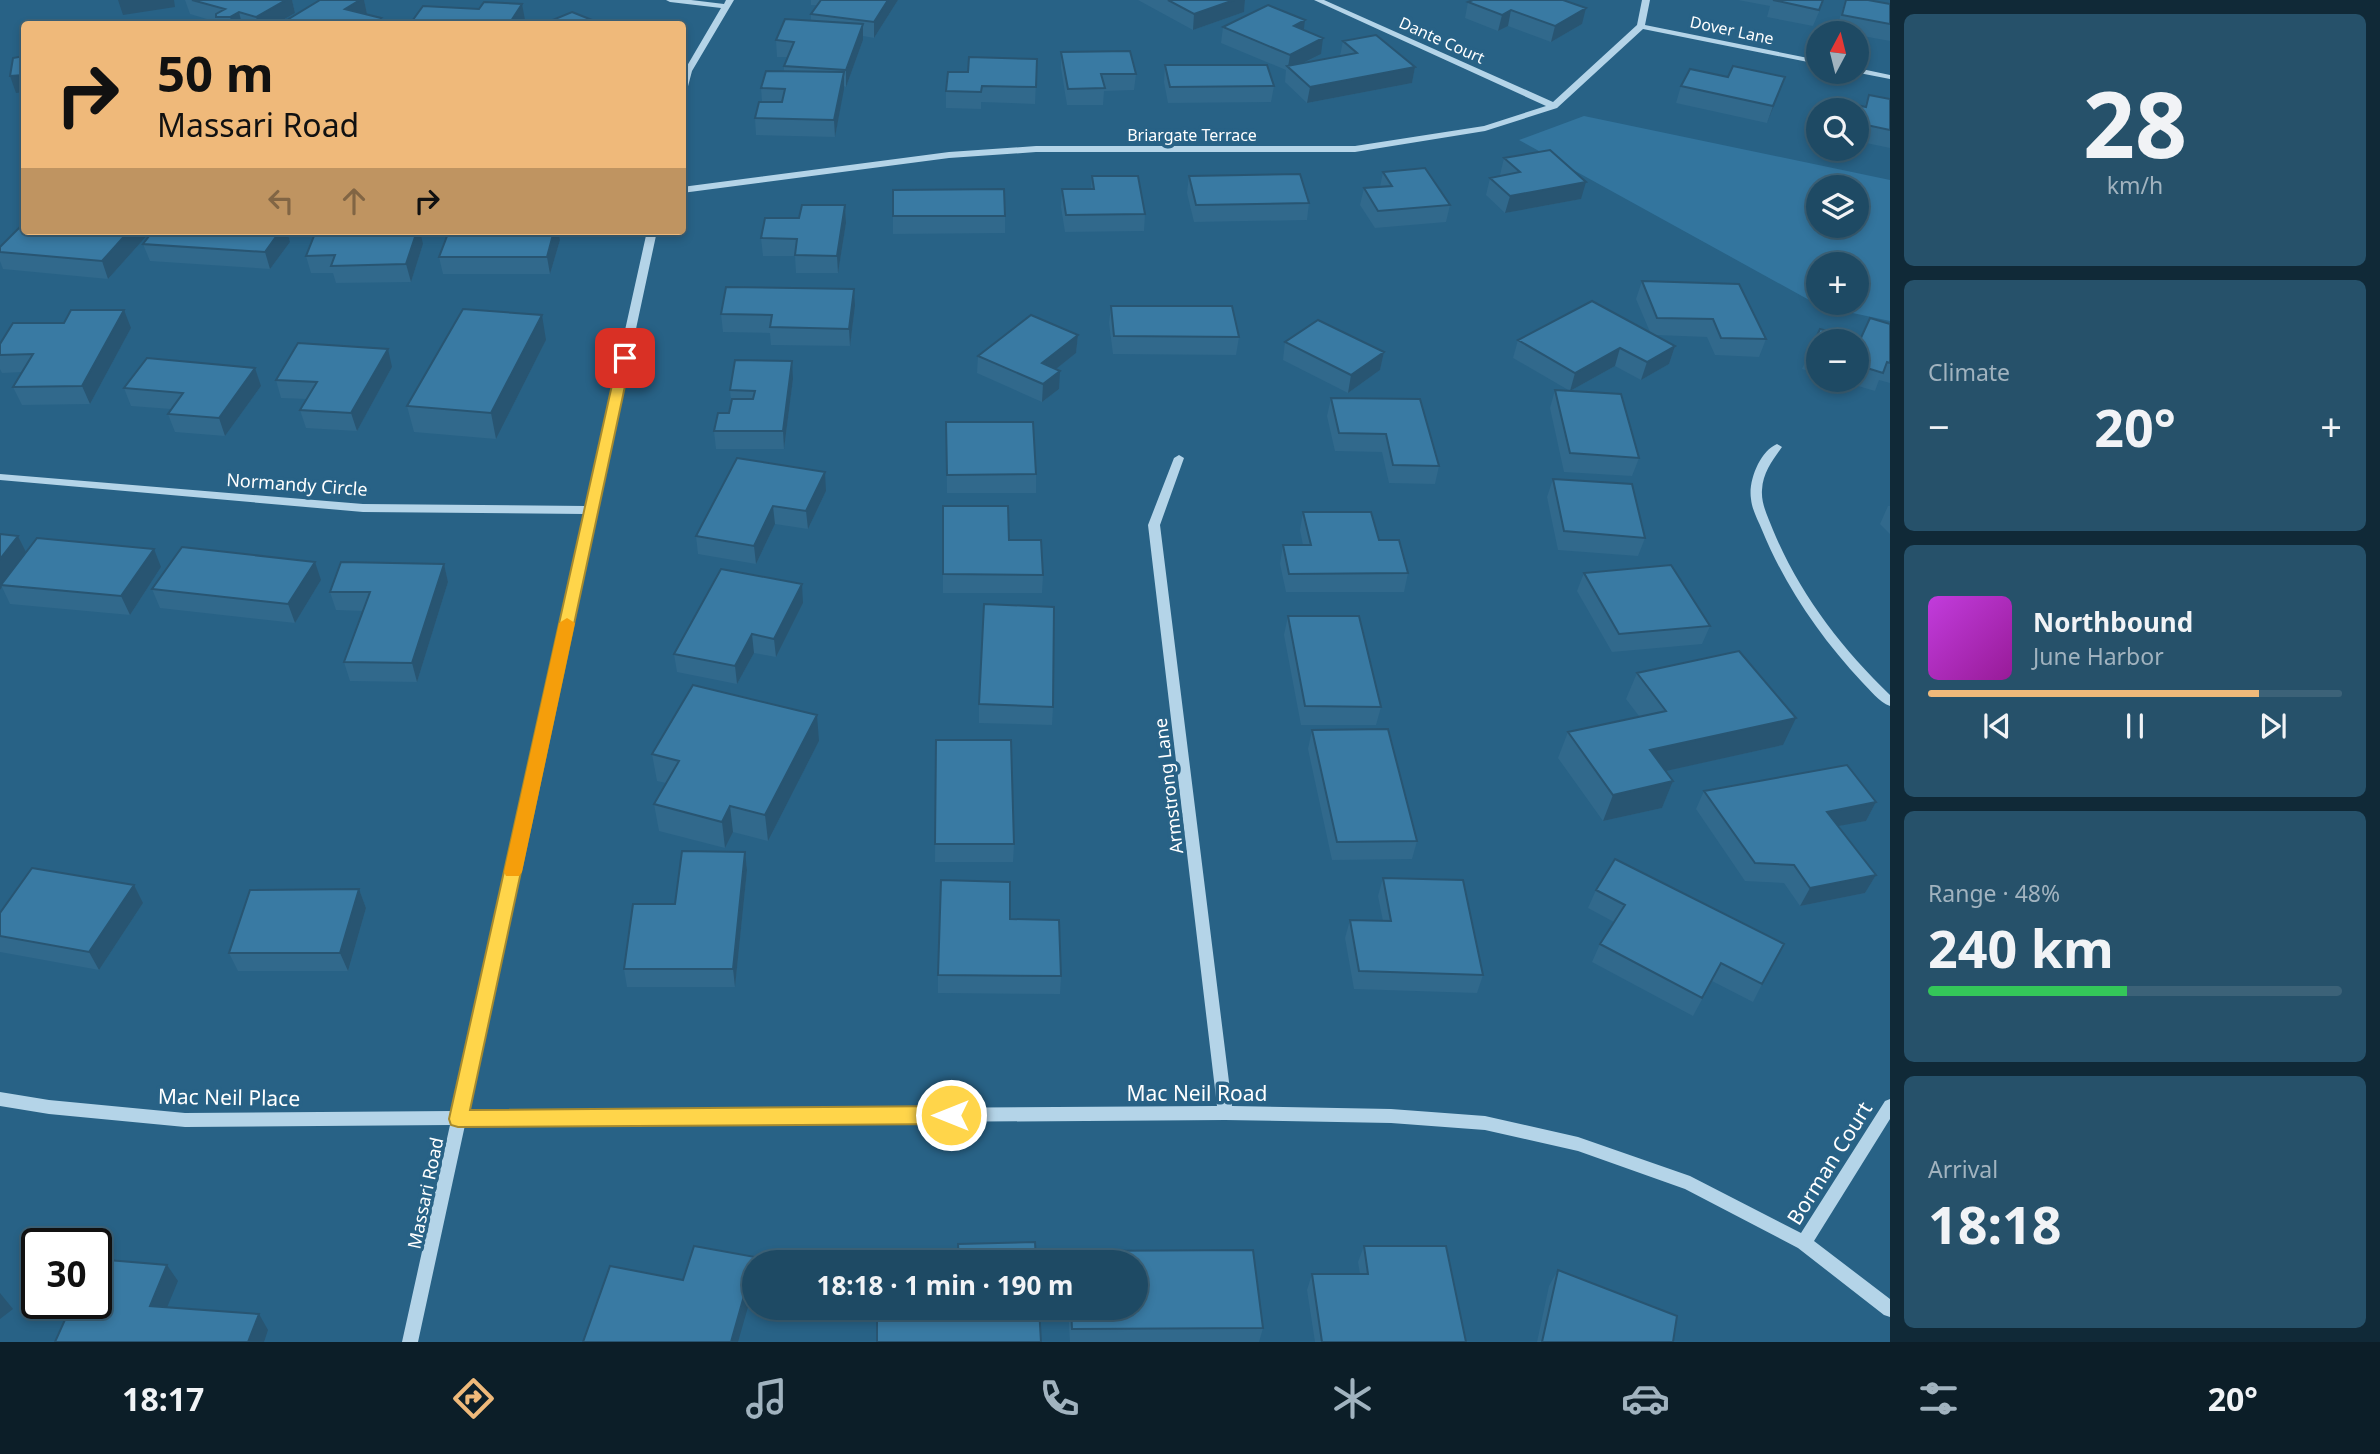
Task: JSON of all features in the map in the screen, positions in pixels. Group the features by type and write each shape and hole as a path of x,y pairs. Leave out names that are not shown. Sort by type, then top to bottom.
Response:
{"street":[{"path":"670,0 727,3 686,79"},
{"name":"Dante Court","path":"1318,0 1554,106"},
{"path":"1641,26 1646,0"},
{"name":"Briargate Terrace","path":"686,189 949,155 1036,149 1355,149 1485,128 1554,106 1641,26"},
{"name":"Dover Lane","path":"1641,26 1806,60"},
{"path":"1869,73 1890,77"},
{"name":"Massari Road","path":"410,1342 651,235"},
{"path":"1777,447 1760,468 1755,496 1773,544 1800,595 1829,635 1890,702"},
{"name":"Armstrong Lane","path":"1179,458 1154,525 1225,1113"},
{"name":"Normandy Circle","path":"0,477 363,508 592,510"},
{"name":"Mac Neil Place","path":"0,1099 49,1107 185,1120 458,1119"},
{"name":"Borman Court","path":"1804,1243 1890,1106"},
{"name":"Mac Neil Road","path":"458,1119 1225,1113 1391,1116 1485,1123 1578,1144 1690,1183 1804,1243 1890,1309"}],"shaded area":[{"path":"1584,116 1866,175 1806,175 1806,238 1869,238 1869,176 1890,180 1890,321 1862,315 1869,315 1869,252 1806,252 1806,298 1519,140"}],"building":[{"path":"192,0 286,0 256,17 239,12 230,17 216,17 216,14 225,9"},
{"path":"320,0 360,0 345,9 381,18 376,21 287,20"},
{"path":"821,0 888,0 874,22 811,14"},
{"path":"1168,0 1234,0 1194,14"},
{"path":"1563,0 1586,8 1555,26 1511,10 1502,15 1468,2"},
{"path":"1773,0 1823,0 1819,10"},
{"path":"1846,0 1890,4 1890,24 1842,15"},
{"path":"484,2 522,4 511,21 412,21 423,6 479,9"},
{"path":"1268,5 1305,20 1294,26 1323,38 1290,55 1223,27"},
{"path":"572,12 594,21 550,21"},
{"path":"785,19 863,24 846,70 784,66 794,42 776,40"},
{"path":"1376,35 1415,67 1310,87 1287,66 1357,53 1343,41"},
{"path":"1130,51 1136,74 1101,74 1105,88 1068,89 1061,52"},
{"path":"21,57 21,75 10,76 13,58"},
{"path":"969,57 1037,59 1036,87 982,86 981,92 946,91 948,72 968,72"},
{"path":"1165,65 1267,65 1274,86 1170,87"},
{"path":"1733,66 1785,77 1773,106 1681,86 1690,69 1728,77"},
{"path":"766,71 844,72 834,120 755,118 759,102 782,102 785,89 761,88"},
{"path":"1869,95 1890,99 1890,130 1869,126"},
{"path":"1550,150 1586,182 1510,196 1490,178 1520,172 1504,158"},
{"path":"1425,168 1450,205 1378,211 1364,188 1392,186 1383,172"},
{"path":"1300,174 1309,203 1196,205 1189,176"},
{"path":"1092,176 1138,176 1145,214 1066,215 1062,189 1094,189"},
{"path":"1004,189 1005,216 893,216 893,190"},
{"path":"802,205 845,205 837,256 795,255 797,239 761,238 765,218 799,218"},
{"path":"21,226 21,235 125,235 102,261 0,252 0,247"},
{"path":"150,235 277,235 265,252 143,244"},
{"path":"314,235 416,235 406,264 331,266 335,255 306,256"},
{"path":"447,235 553,235 547,257 439,257"},
{"path":"1642,281 1739,284 1766,339 1721,338 1713,319 1657,318"},
{"path":"726,287 854,289 849,329 770,327 772,315 721,314"},
{"path":"1592,301 1675,346 1647,362 1620,348 1575,373 1518,340"},
{"path":"1111,306 1232,306 1239,337 1114,336"},
{"path":"463,309 542,315 491,413 407,406"},
{"path":"71,310 124,310 82,386 13,387 33,354 0,355 0,344 13,323 64,323"},
{"path":"1031,315 1078,335 1042,363 1060,371 1043,384 978,356"},
{"path":"1870,318 1890,324 1890,363 1887,362 1883,373 1869,369 1869,329 1865,329"},
{"path":"1318,320 1384,352 1351,375 1285,342"},
{"path":"298,343 388,349 351,413 300,410 317,382 276,380"},
{"path":"147,358 255,368 219,418 168,414 183,393 124,388"},
{"path":"735,360 792,361 783,431 714,431 718,413 729,413 732,399 753,399 755,391 730,390"},
{"path":"1555,390 1621,394 1639,458 1570,453"},
{"path":"1331,398 1420,399 1439,466 1393,465 1386,434 1339,433"},
{"path":"946,422 1033,422 1036,474 947,475"},
{"path":"737,458 825,472 806,511 773,506 754,546 696,536"},
{"path":"1553,479 1632,484 1645,538 1564,531"},
{"path":"943,506 1008,506 1009,540 1041,540 1043,575 943,574"},
{"path":"1303,512 1371,512 1379,540 1399,540 1408,573 1289,574 1283,545 1311,545"},
{"path":"0,534 18,536 0,559"},
{"path":"37,538 154,549 121,596 1,585"},
{"path":"182,547 315,562 288,604 152,589"},
{"path":"341,562 444,564 412,663 344,662 370,592 330,592"},
{"path":"1671,565 1710,626 1619,634 1584,573"},
{"path":"721,569 802,584 774,639 752,634 735,666 674,654"},
{"path":"984,604 1054,607 1053,707 979,704"},
{"path":"1288,616 1359,616 1381,707 1305,706"},
{"path":"1739,651 1796,718 1650,750 1673,781 1613,795 1568,732 1666,711 1637,673"},
{"path":"693,685 817,715 765,815 730,806 722,822 654,804 679,761 652,754"},
{"path":"1388,729 1417,841 1337,842 1312,730"},
{"path":"936,740 1011,740 1014,844 935,844"},
{"path":"1847,765 1876,802 1827,812 1876,875 1810,888 1794,865 1755,863 1704,791"},
{"path":"682,851 745,852 733,969 624,969 633,904 675,904"},
{"path":"1615,859 1784,944 1762,984 1721,963 1702,998 1600,944 1625,905 1596,890"},
{"path":"32,868 134,885 89,952 0,936 0,913"},
{"path":"1383,878 1463,880 1483,975 1359,971 1350,920 1391,921"},
{"path":"941,880 1010,882 1010,919 1059,920 1061,976 938,975"},
{"path":"359,889 340,953 229,953 250,890"},
{"path":"1035,1242 1035,1250 958,1250 958,1244"},
{"path":"694,1246 742,1255 742,1303 731,1342 583,1342 610,1266 683,1280"},
{"path":"1364,1246 1446,1246 1466,1342 1322,1342 1312,1274 1368,1274"},
{"path":"1253,1250 1263,1328 1072,1329 1072,1320 1148,1320 1148,1251"},
{"path":"112,1260 167,1265 150,1306 259,1314 248,1342 55,1342 65,1319 112,1319"},
{"path":"1558,1270 1677,1316 1673,1342 1542,1342"},
{"path":"877,1320 1040,1320 1041,1342 877,1342"}],"slow traffic":[{"path":"513,872 567,623"}],"route":[{"path":"625,358 458,1119 951,1115"}]}
